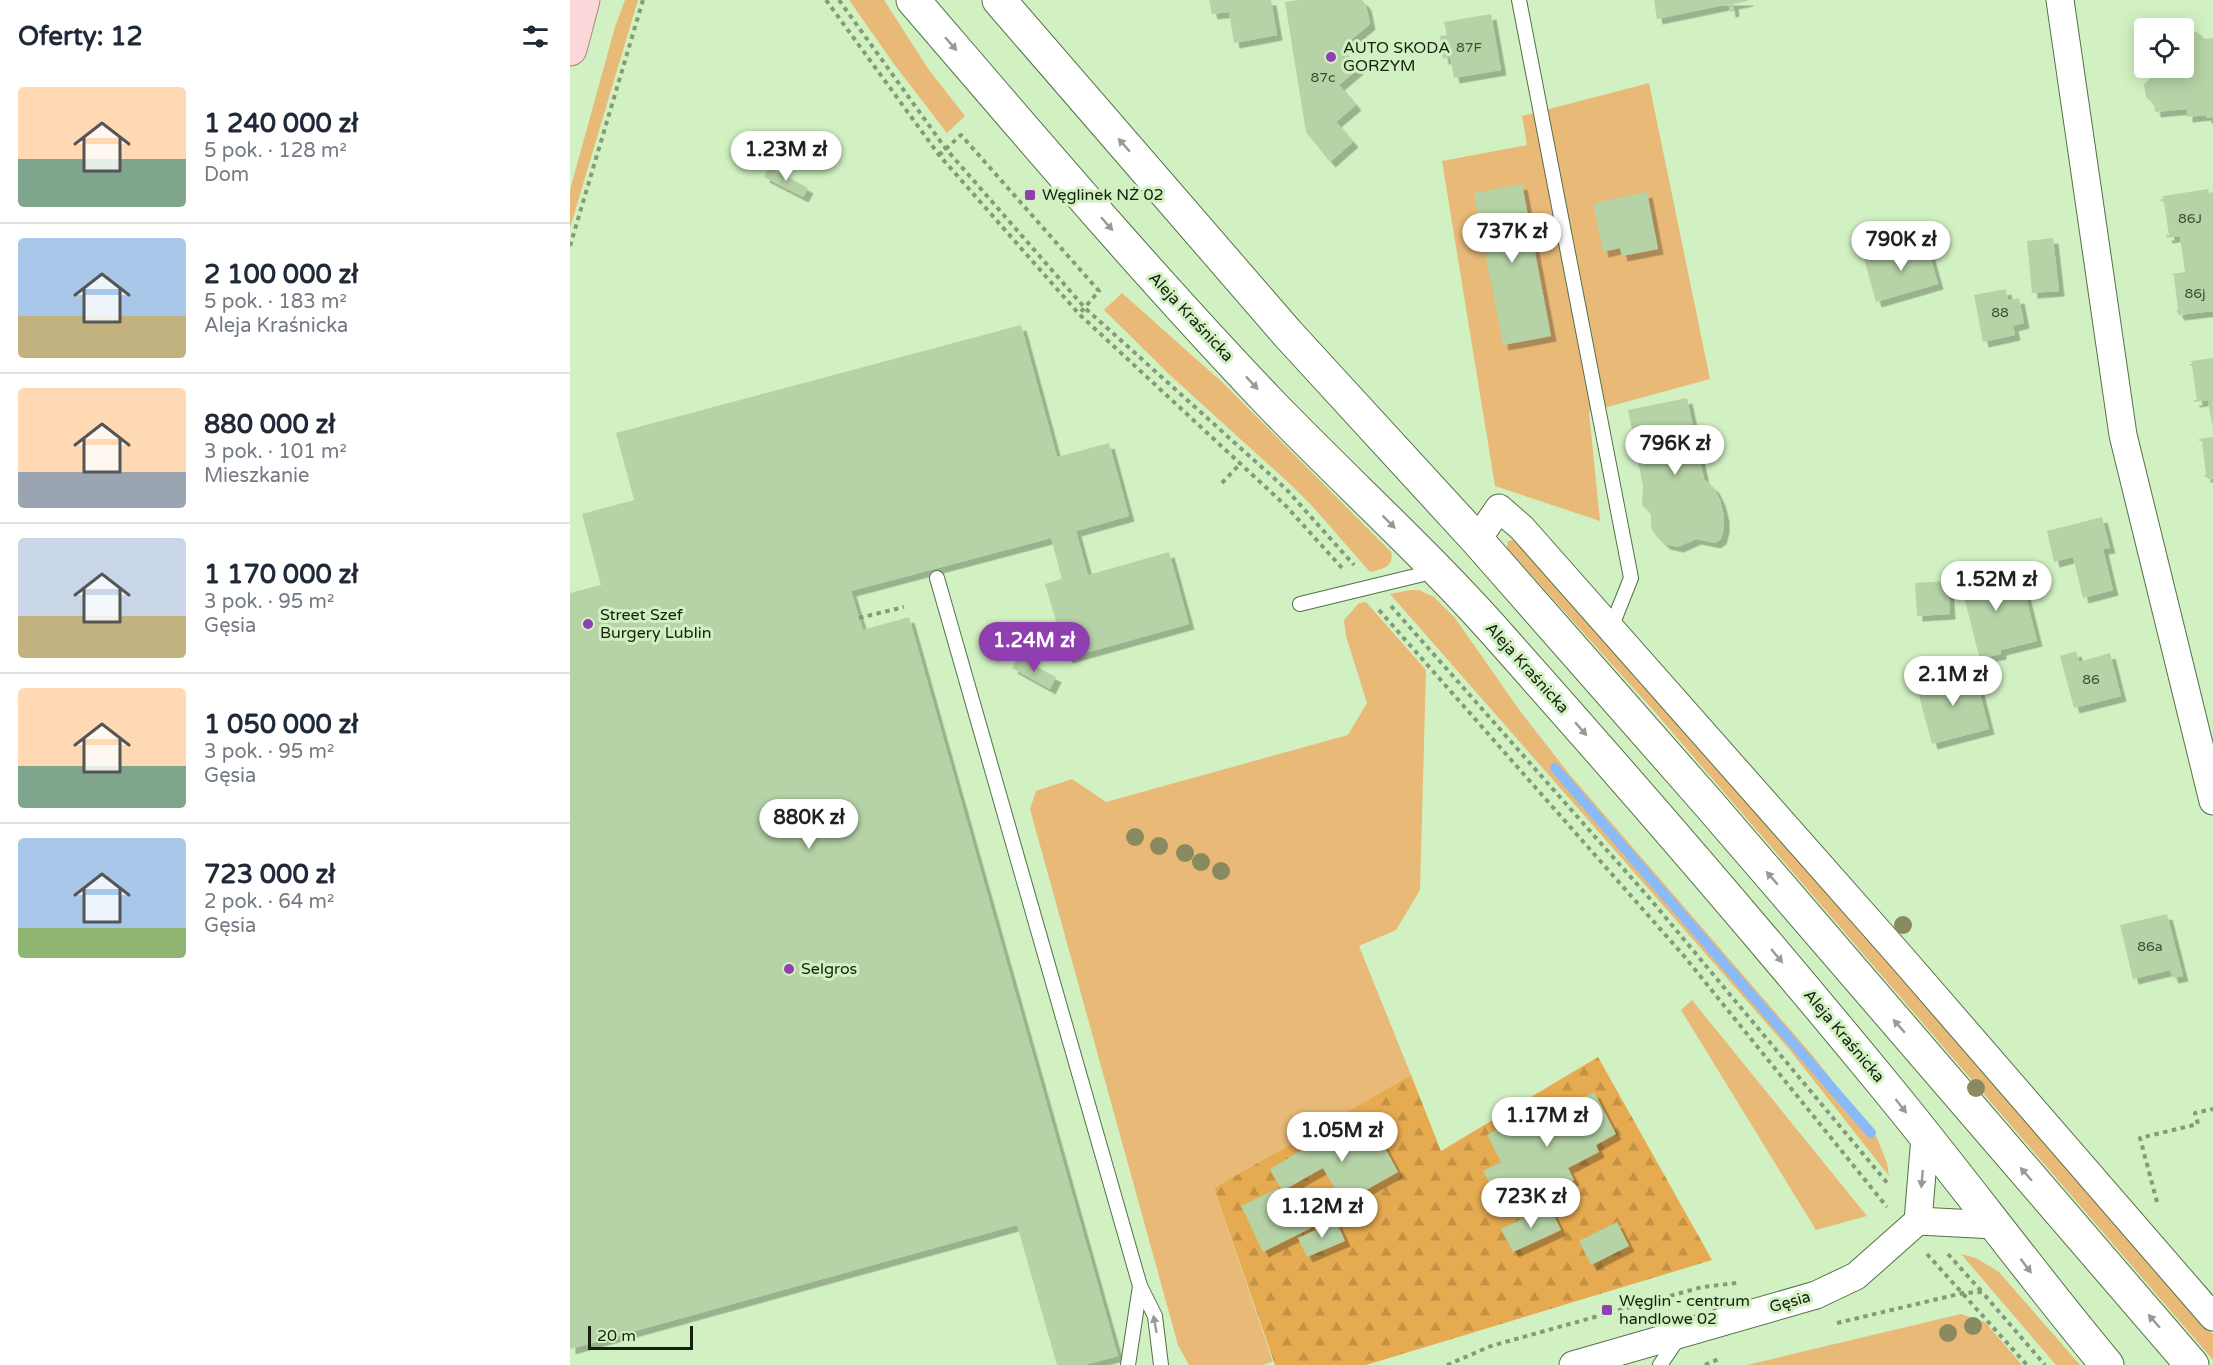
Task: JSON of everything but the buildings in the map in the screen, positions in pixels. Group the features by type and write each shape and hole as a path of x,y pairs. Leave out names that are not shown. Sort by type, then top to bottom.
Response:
{"main road":[{"path":"570,49 584,0"},
{"name":"Aleja Kraśnicka","path":"913,0 1172,298 1501,638 1741,912 2107,1365"},
{"path":"999,0 1288,334 1477,540 1709,804 2192,1365"}],"street":[{"path":"2060,0 2123,435 2213,801"},
{"path":"1477,540 1499,508 1522,528 1894,949 2213,1317"},
{"path":"1925,1137 1913,1226 1995,1225"},
{"name":"Gęsia","path":"1586,1364 1816,1295 1856,1276 1913,1226"}],"lane":[{"path":"1519,0 1631,578 1611,628"},
{"path":"1300,604 1436,571"},
{"path":"937,578 1140,1286 1155,1316 1161,1365"},
{"path":"1128,1365 1140,1286"},
{"path":"1660,1365 1681,1334"}],"path":[{"path":"570,246 643,0"},
{"path":"826,0 939,155 1079,314 1286,506 1367,588 1651,900 1913,1226 1963,1293 2026,1365"},
{"path":"838,0 946,149 1085,308 1286,489 1367,588 1913,1226 1982,1292 2045,1365"},
{"path":"939,155 962,135 1099,291 1079,314"},
{"path":"1222,483 1240,464"},
{"path":"859,618 904,607"},
{"path":"2160,1212 2140,1138 2198,1124 2195,1113 2213,1109"},
{"path":"1447,1365 1491,1346 1702,1287 1748,1281"},
{"path":"1837,1323 1963,1293 1982,1292"},
{"path":"1705,1365 1726,1356"}],"shaded area":[{"path":"625,0 638,0 570,228 570,190 615,27"},
{"path":"849,0 884,0 929,70 965,116 947,133 894,64"},
{"path":"1649,83 1710,379 1589,412 1600,521 1495,486 1442,161 1527,145 1522,116"},
{"path":"1122,293 1223,383 1391,552 1392,557 1389,564 1370,572 1290,484 1171,376 1104,310"},
{"path":"1513,540 1525,548 2213,1334 2213,1360 1654,711 1507,548 1508,541"},
{"path":"1419,590 1434,597 1455,618 1520,711 1570,775 1813,1056 1877,1138 1887,1163 1889,1176 1789,1049 1390,594"},
{"path":"1366,602 1426,670 1420,890 1396,930 1359,946 1411,1075 1214,1188 1273,1362 1262,1365 1189,1365 1178,1345 1030,809 1036,791 1072,779 1106,802 1348,735 1367,703 1346,636 1344,620 1359,603"},
{"path":"1692,1000 1867,1216 1816,1230 1681,1010"},
{"path":"1961,1254 1976,1258 1999,1272 2080,1365 2056,1365"},
{"path":"1961,1314 1985,1322 2022,1365 1747,1365"}],"green space":[{"path":"1598,1057 1712,1260 1366,1365 1275,1365 1214,1188 1411,1075 1441,1151"}],"waterway":[{"path":"1555,768 1871,1133"}],"place":[{"name":"AUTO SKODA GORZYM","path":"1331,57"},
{"name":"Węglinek NŻ 02","path":"1030,195"},
{"name":"Street Szef Burgery Lublin","path":"588,624"},
{"name":"Selgros","path":"789,969"},
{"name":"Węglin - centrum handlowe 02","path":"1607,1310"}]}
